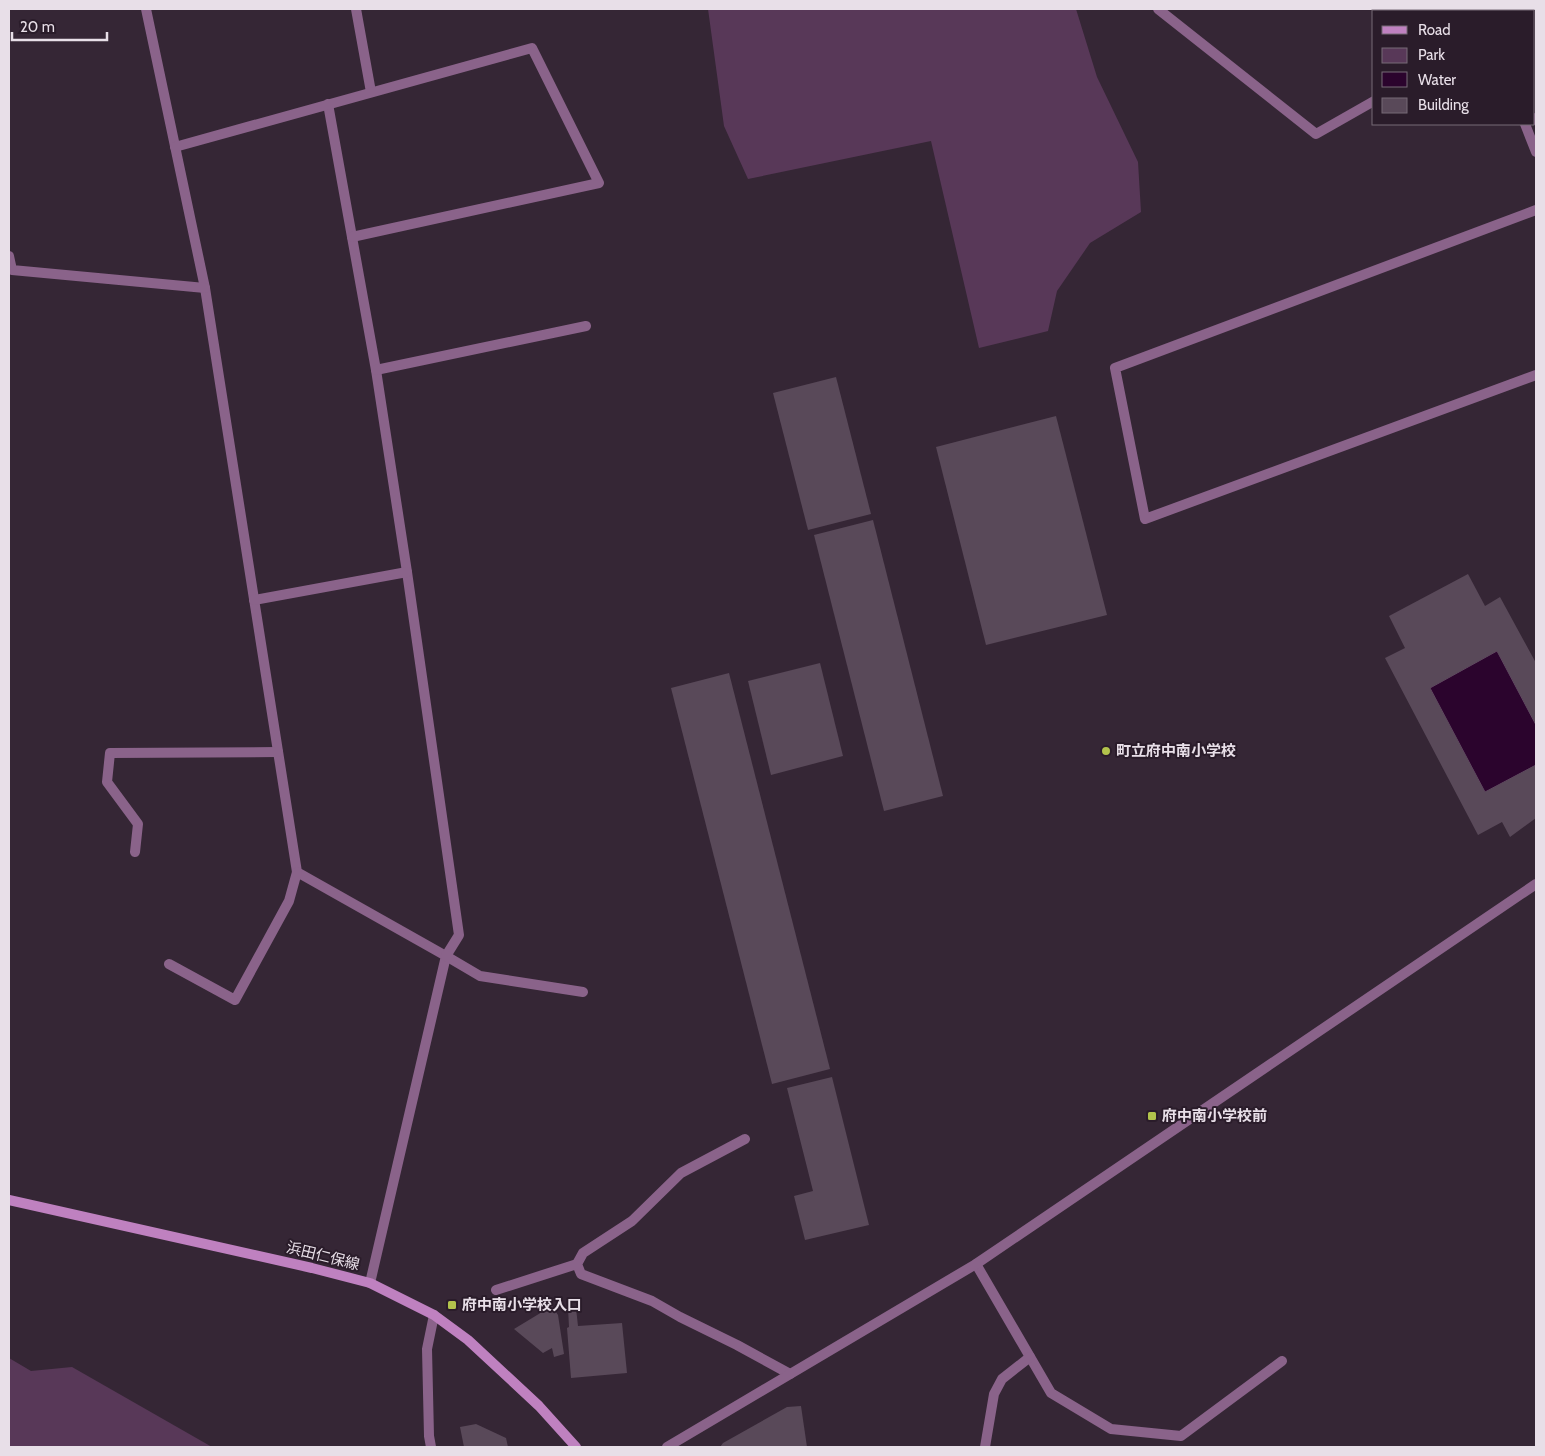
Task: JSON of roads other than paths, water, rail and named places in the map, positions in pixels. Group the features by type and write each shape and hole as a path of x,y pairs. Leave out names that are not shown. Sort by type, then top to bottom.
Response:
{"main road":[{"name":"浜田仁保線","path":"9,1200 312,1268 370,1283 434,1315 468,1340 539,1406 576,1447"}],"street":[{"path":"146,9 205,288 297,872 289,901 235,1000 169,964"},
{"path":"356,9 371,92"},
{"path":"1158,9 1316,134 1372,102"},
{"path":"175,147 532,48 599,183 352,237"},
{"path":"328,104 376,370 459,935 446,956 370,1283"},
{"path":"1531,125 1536,152"},
{"path":"1536,210 1116,368 1145,519 1536,375"},
{"path":"9,256 12,270 205,288"},
{"path":"376,370 586,326"},
{"path":"254,600 407,572"},
{"path":"135,852 138,824 107,782 110,753 278,752"},
{"path":"297,872 480,976 583,992"},
{"path":"667,1447 976,1264 1536,884"},
{"path":"745,1139 681,1173 632,1221 582,1253 577,1264 581,1274 652,1301 790,1374"},
{"path":"496,1290 577,1264"},
{"path":"976,1264 1051,1393 1111,1429 1181,1436 1282,1361"},
{"path":"431,1447 429,1436 427,1349 434,1315"},
{"path":"985,1447 994,1394 1002,1379 1030,1357"}],"water":[{"path":"1497,651 1536,725 1536,765 1485,792 1430,688"}],"place":[{"name":"町立府中南小学校","path":"1106,751"},
{"name":"府中南小学校前","path":"1152,1116"},
{"name":"府中南小学校入口","path":"452,1305"}]}
